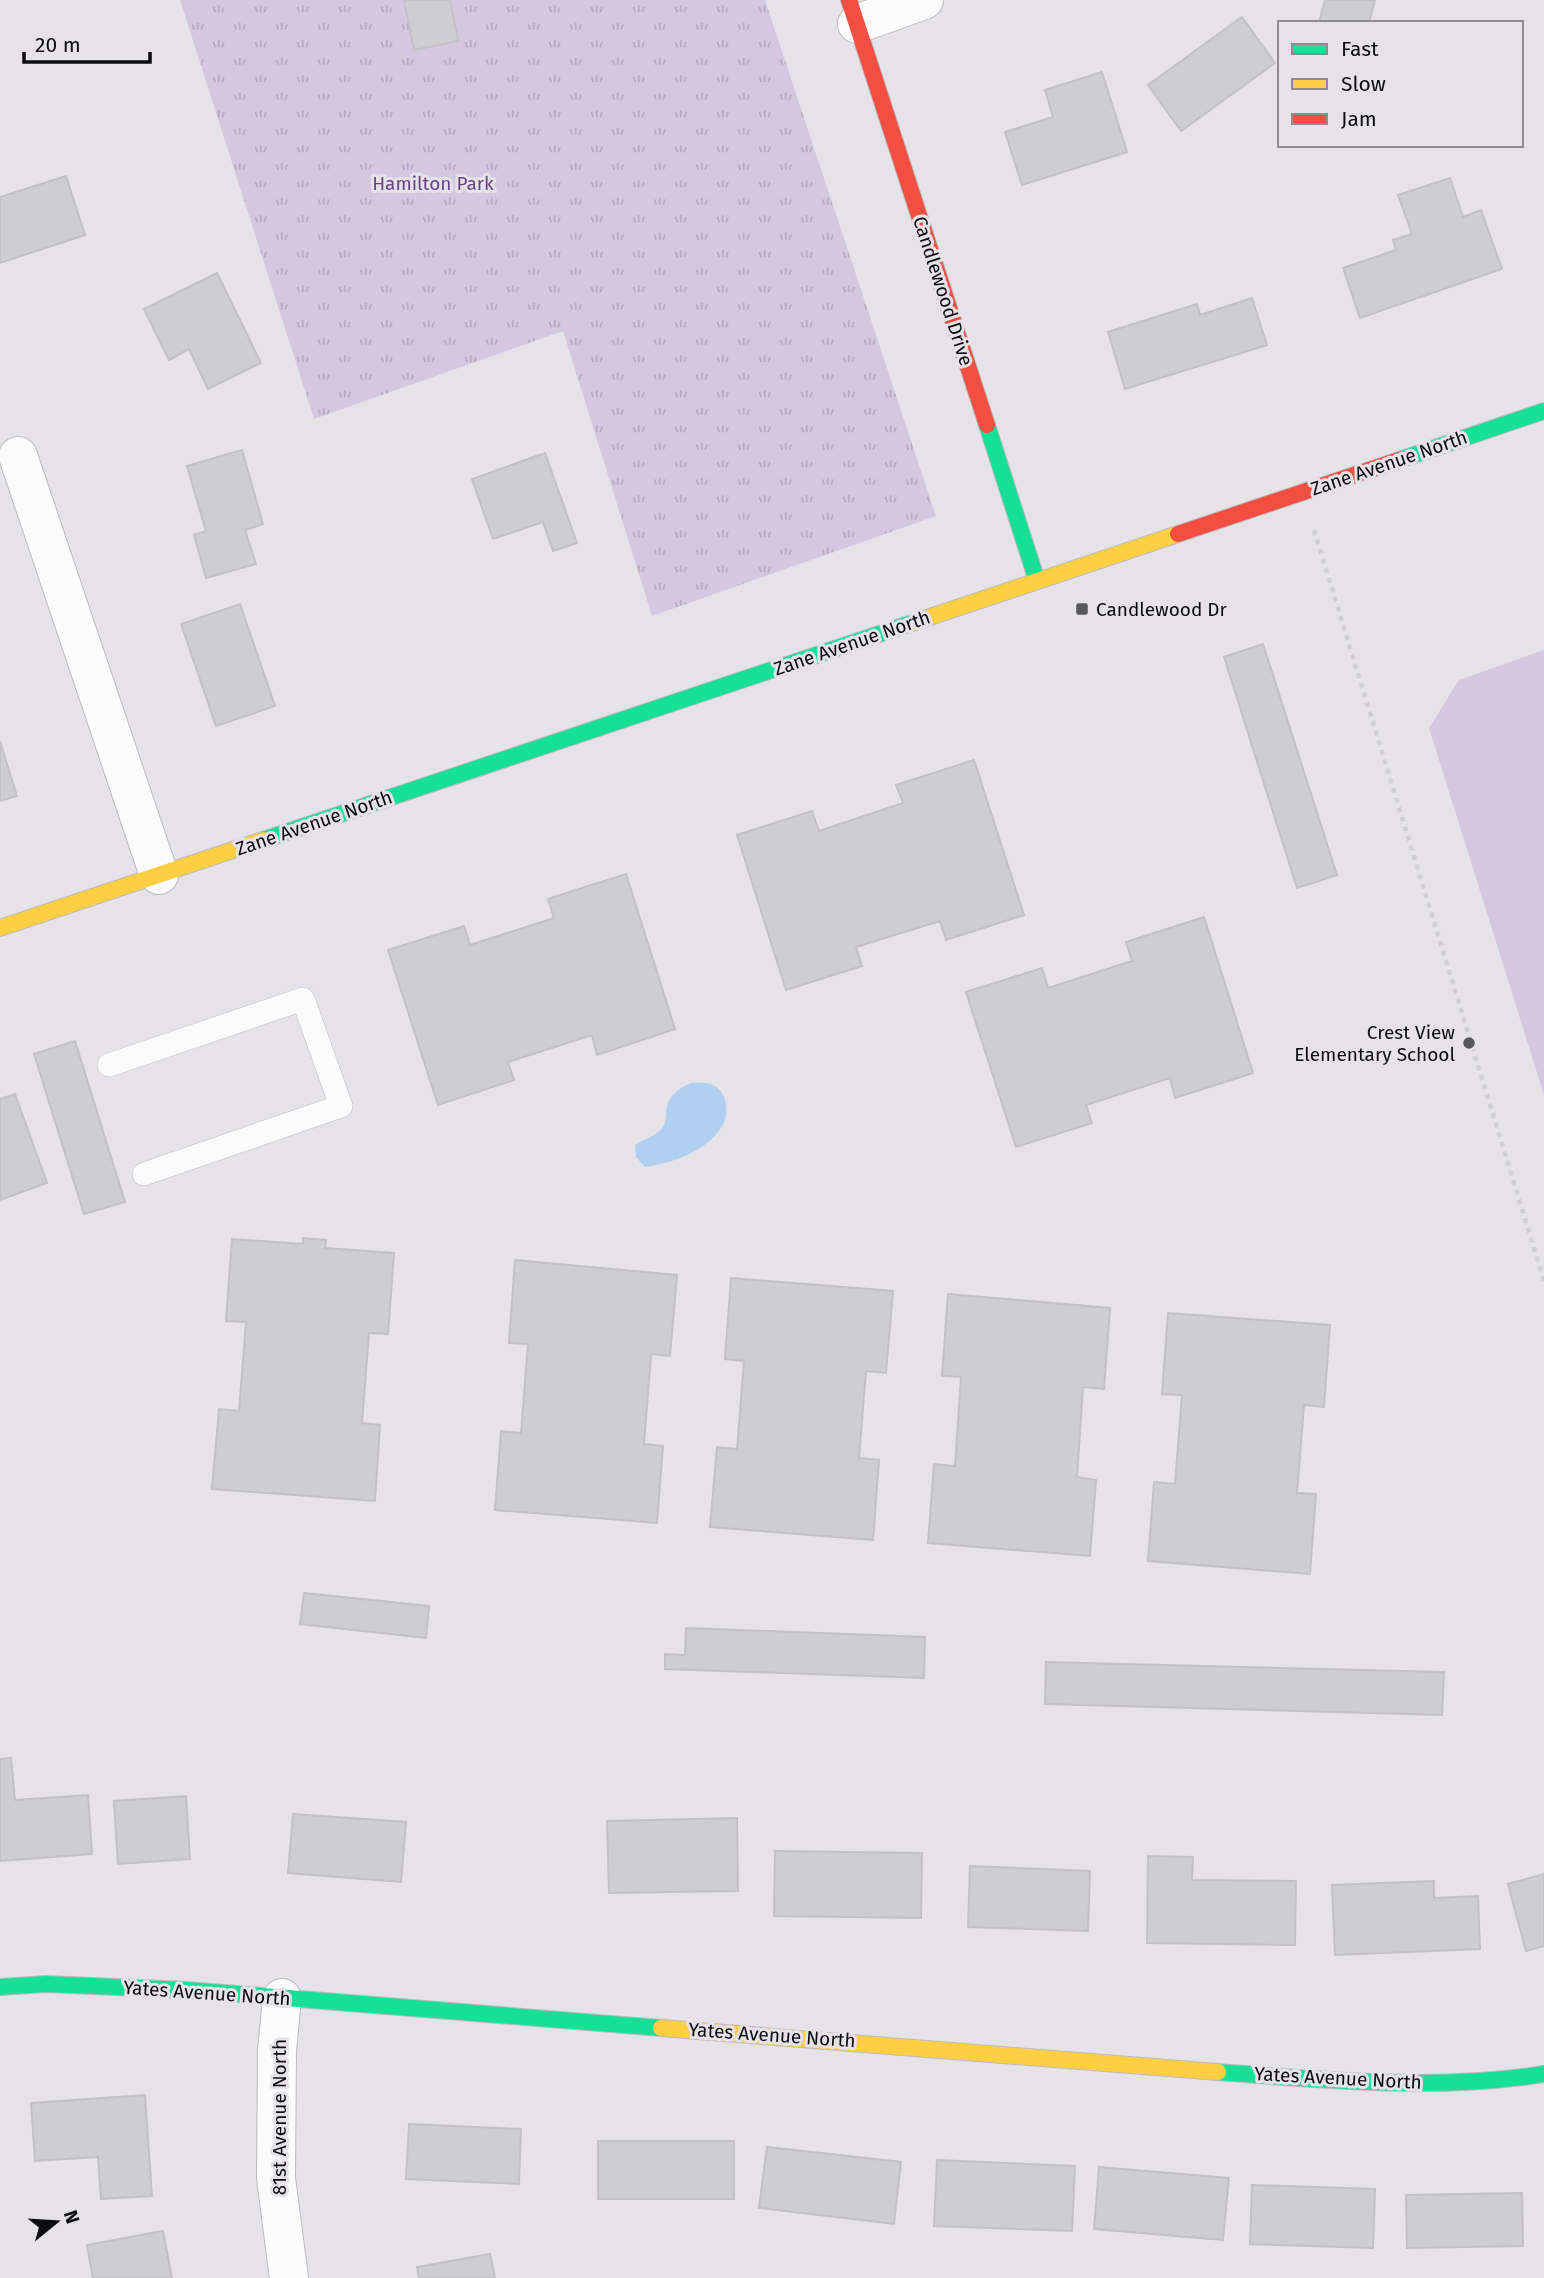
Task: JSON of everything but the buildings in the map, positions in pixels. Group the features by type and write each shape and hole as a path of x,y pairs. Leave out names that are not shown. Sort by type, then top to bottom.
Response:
{"street":[{"path":"853,12 925,0"},
{"name":"Candlewood Drive","path":"853,12 1037,581"},
{"name":"Zane Avenue North","path":"0,928 1544,411"},
{"path":"18,456 159,875"},
{"name":"Yates Avenue North","path":"0,1987 46,1984 187,1990 1321,2080 1420,2083 1519,2079 1544,2074"},
{"name":"81st Avenue North","path":"282,1998 277,2051 276,2178 289,2278"}],"lane":[{"path":"108,1065 303,999 341,1106 144,1174"}],"path":[{"path":"1303,492 1544,1280"}],"green space":[{"name":"Hamilton Park","path":"180,0 765,0 936,516 652,616 563,331 314,419"},
{"path":"1544,650 1544,1095 1429,728 1459,680"}],"water":[{"path":"691,1083 710,1084 718,1088 726,1105 724,1123 706,1144 697,1150 666,1163 645,1167 636,1157 635,1145 663,1127 667,1105 672,1097"}],"traffic: fast":[{"path":"1399,460 1544,411"},
{"path":"987,425 1037,581"},
{"path":"263,840 915,622"},
{"path":"0,1987 46,1984 187,1990 661,2028"},
{"path":"1218,2072 1340,2081 1422,2083 1544,2074"}],"traffic: slow":[{"path":"915,622 1178,534"},
{"path":"0,928 263,840"},
{"path":"661,2028 1218,2072"}],"traffic: jam":[{"path":"849,0 987,425"},
{"path":"1178,534 1399,460"}],"place":[{"name":"Candlewood Dr","path":"1082,609"},
{"name":"Crest View Elementary School","path":"1469,1043"}]}
